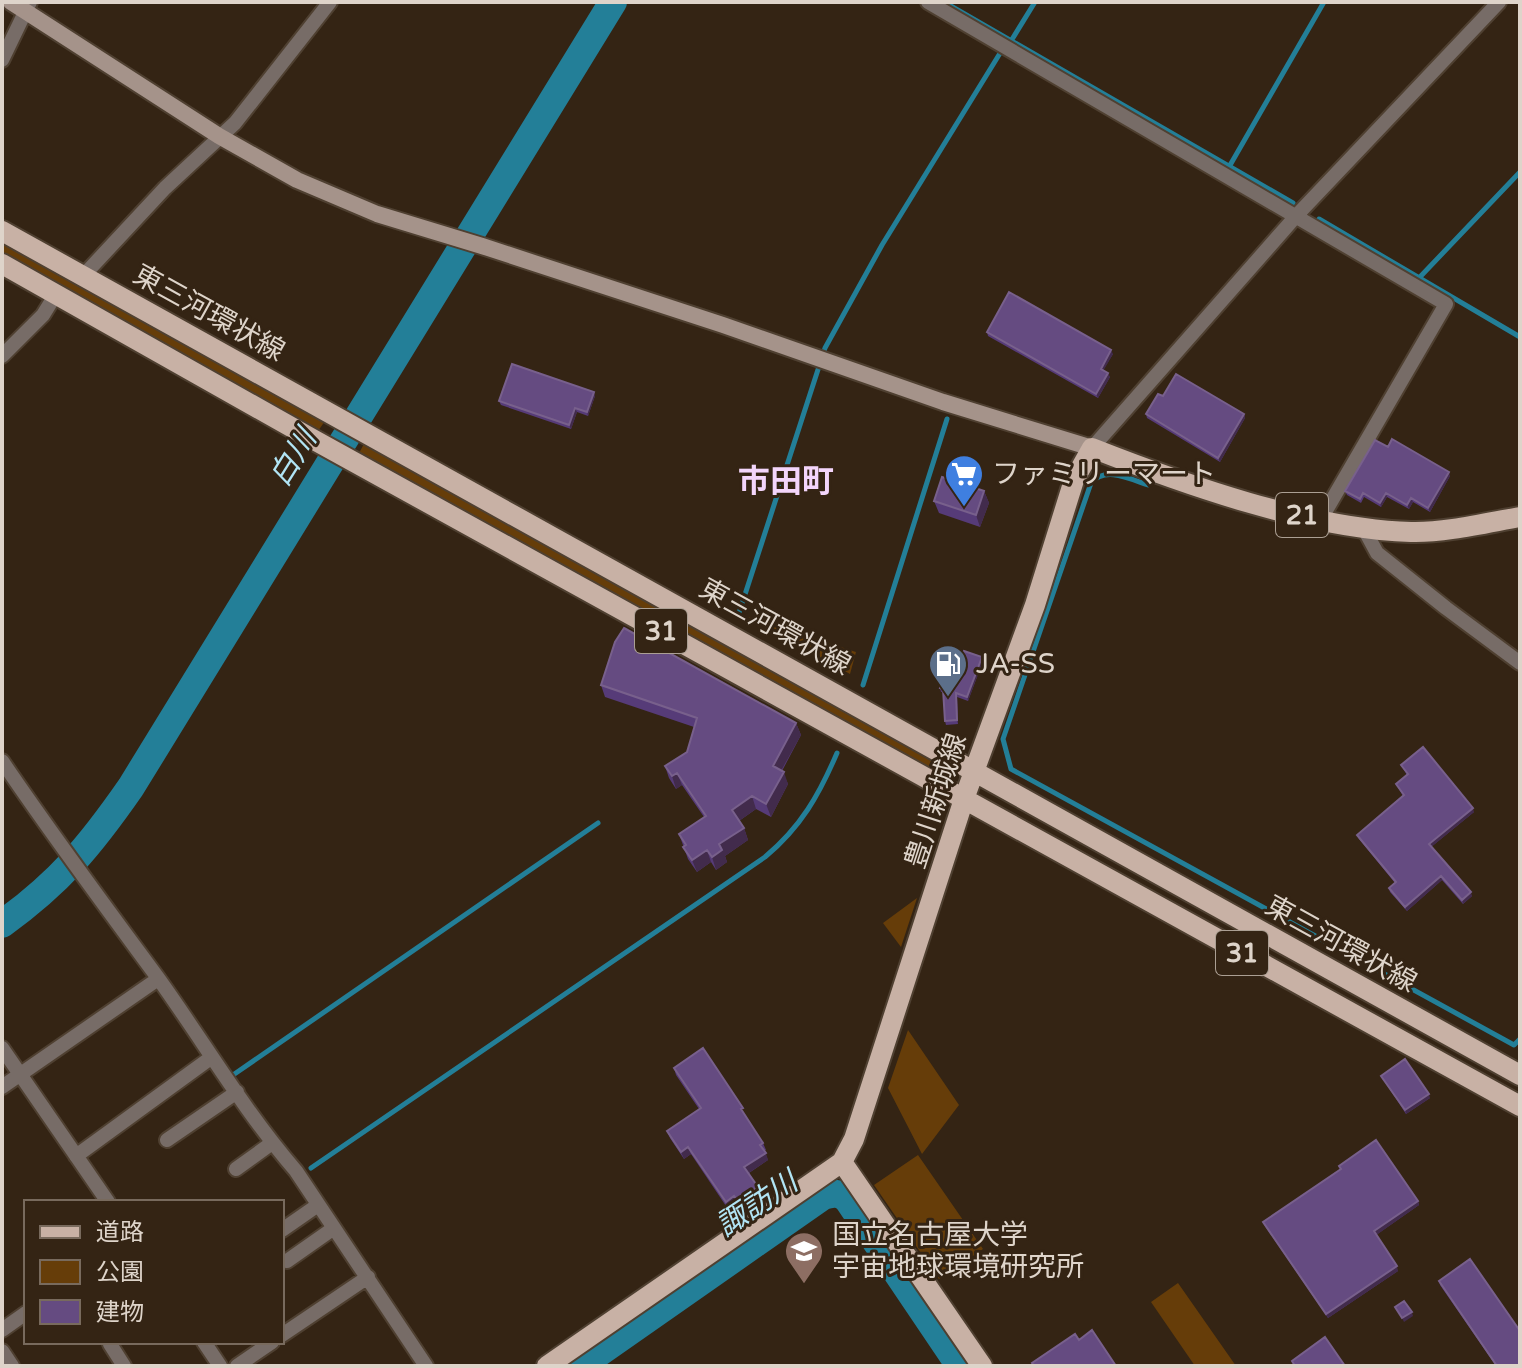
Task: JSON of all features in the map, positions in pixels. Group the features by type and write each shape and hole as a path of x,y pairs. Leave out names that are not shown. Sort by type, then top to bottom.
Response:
{"main road":[{"name":"東三河環状線","path":"2,231 1520,1075"},
{"name":"東三河環状線","path":"2,264 316,441 1520,1106"},
{"name":"21","path":"1092,448 1248,503 1364,529 1414,532 1520,517"},
{"name":"豊川新城線","path":"842,1162 854,1139 974,769 1035,605 1074,480 1092,448"},
{"path":"547,1366 842,1162 982,1366"}],"street":[{"path":"84,275 235,123 330,2"},
{"path":"928,2 1446,304 1321,519"},
{"path":"2,60 22,5 219,136 297,180 377,214 723,325 943,402 1092,448 1297,215 1499,2"},
{"path":"2,356 43,315 56,294"},
{"path":"1364,529 1377,553 1520,663"},
{"path":"2,761 272,1143 296,1171 426,1366"},
{"path":"2,1087 158,979"},
{"path":"2,1048 107,1200"},
{"path":"76,1156 212,1057"},
{"path":"167,1140 237,1092"},
{"path":"236,1169 272,1143"},
{"path":"284,1229 318,1205"},
{"path":"287,1261 334,1228"},
{"path":"284,1334 368,1277"},
{"path":"2,1330 24,1314"},
{"path":"110,1344 124,1366"},
{"path":"205,1344 220,1366"},
{"path":"237,1366 269,1344"},
{"path":"2,1351 12,1366"}],"green space":[{"path":"2,237 327,418 316,434 92,309 2,252"},
{"path":"366,440 931,761 926,773 358,455"},
{"path":"748,617 856,652 850,674"},
{"path":"917,898 901,947 883,923"},
{"path":"908,1030 959,1105 922,1154 888,1088"},
{"path":"918,1155 983,1249 939,1279 874,1185"},
{"path":"1178,1283 1236,1366 1195,1366 1151,1302"}],"building":[{"path":"1009,292 1111,350 1101,369 1108,373 1096,394 987,332"},
{"path":"512,364 594,392 587,412 575,408 569,425 499,401"},
{"path":"1176,374 1244,414 1218,458 1146,414 1158,394 1163,396"},
{"path":"1392,439 1449,472 1428,508 1411,498 1407,505 1386,493 1380,503 1363,493 1360,499 1345,491 1375,440 1388,447"},
{"path":"942,477 984,491 976,515 934,501"},
{"path":"624,628 796,723 773,766 784,772 766,804 752,796 732,810 744,828 719,844 722,850 712,857 707,850 692,860 683,847 686,845 679,834 706,816 677,773 672,776 665,766 687,752 697,718 601,685 615,642"},
{"path":"964,651 982,657 967,697 956,693 957,720 945,721 943,689 940,688 945,672 956,676"},
{"path":"1423,747 1473,808 1429,844 1471,892 1462,900 1441,876 1405,907 1389,888 1396,882 1357,835 1404,795 1396,784 1408,774 1401,765"},
{"path":"703,1048 743,1108 766,1153 744,1167 758,1187 738,1201 734,1196 726,1202 688,1147 681,1152 667,1131 701,1108 674,1068"},
{"path":"1405,1059 1429,1094 1405,1110 1381,1076"},
{"path":"1376,1140 1418,1201 1374,1231 1397,1266 1326,1314 1263,1222 1341,1169 1339,1166"},
{"path":"1470,1259 1520,1331 1520,1366 1497,1366 1439,1281"},
{"path":"1404,1301 1412,1312 1402,1318 1395,1307"},
{"path":"1092,1330 1116,1366 1034,1366 1032,1363 1075,1334 1079,1340"},
{"path":"1325,1337 1345,1366 1295,1366 1292,1361"}],"waterway":[{"name":"白川","path":"2,924 73,862 131,787 613,2"},
{"path":"944,2 1293,203"},
{"path":"1011,41 1035,2"},
{"path":"1229,167 1324,2"},
{"path":"738,616 825,348 882,245 1002,50"},
{"path":"1419,278 1520,172"},
{"path":"1319,219 1520,337"},
{"path":"863,685 947,419"},
{"path":"1148,485 1110,475 1103,475 1091,483 1003,739 1011,769 1514,1045 1520,1039"},
{"path":"311,1168 765,857 808,810 837,753"},
{"path":"233,1075 598,823"},
{"name":"諏訪川","path":"580,1366 823,1196 833,1194 848,1200 960,1366"}],"place":[{"name":"ファミリーマート","path":"964,508"},
{"name":"JA-SS","path":"948,698"},
{"name":"国立名古屋大学 宇宙地球環境研究所","path":"804,1285"}],"district":[{"name":"市田町","path":"786,482"}]}
